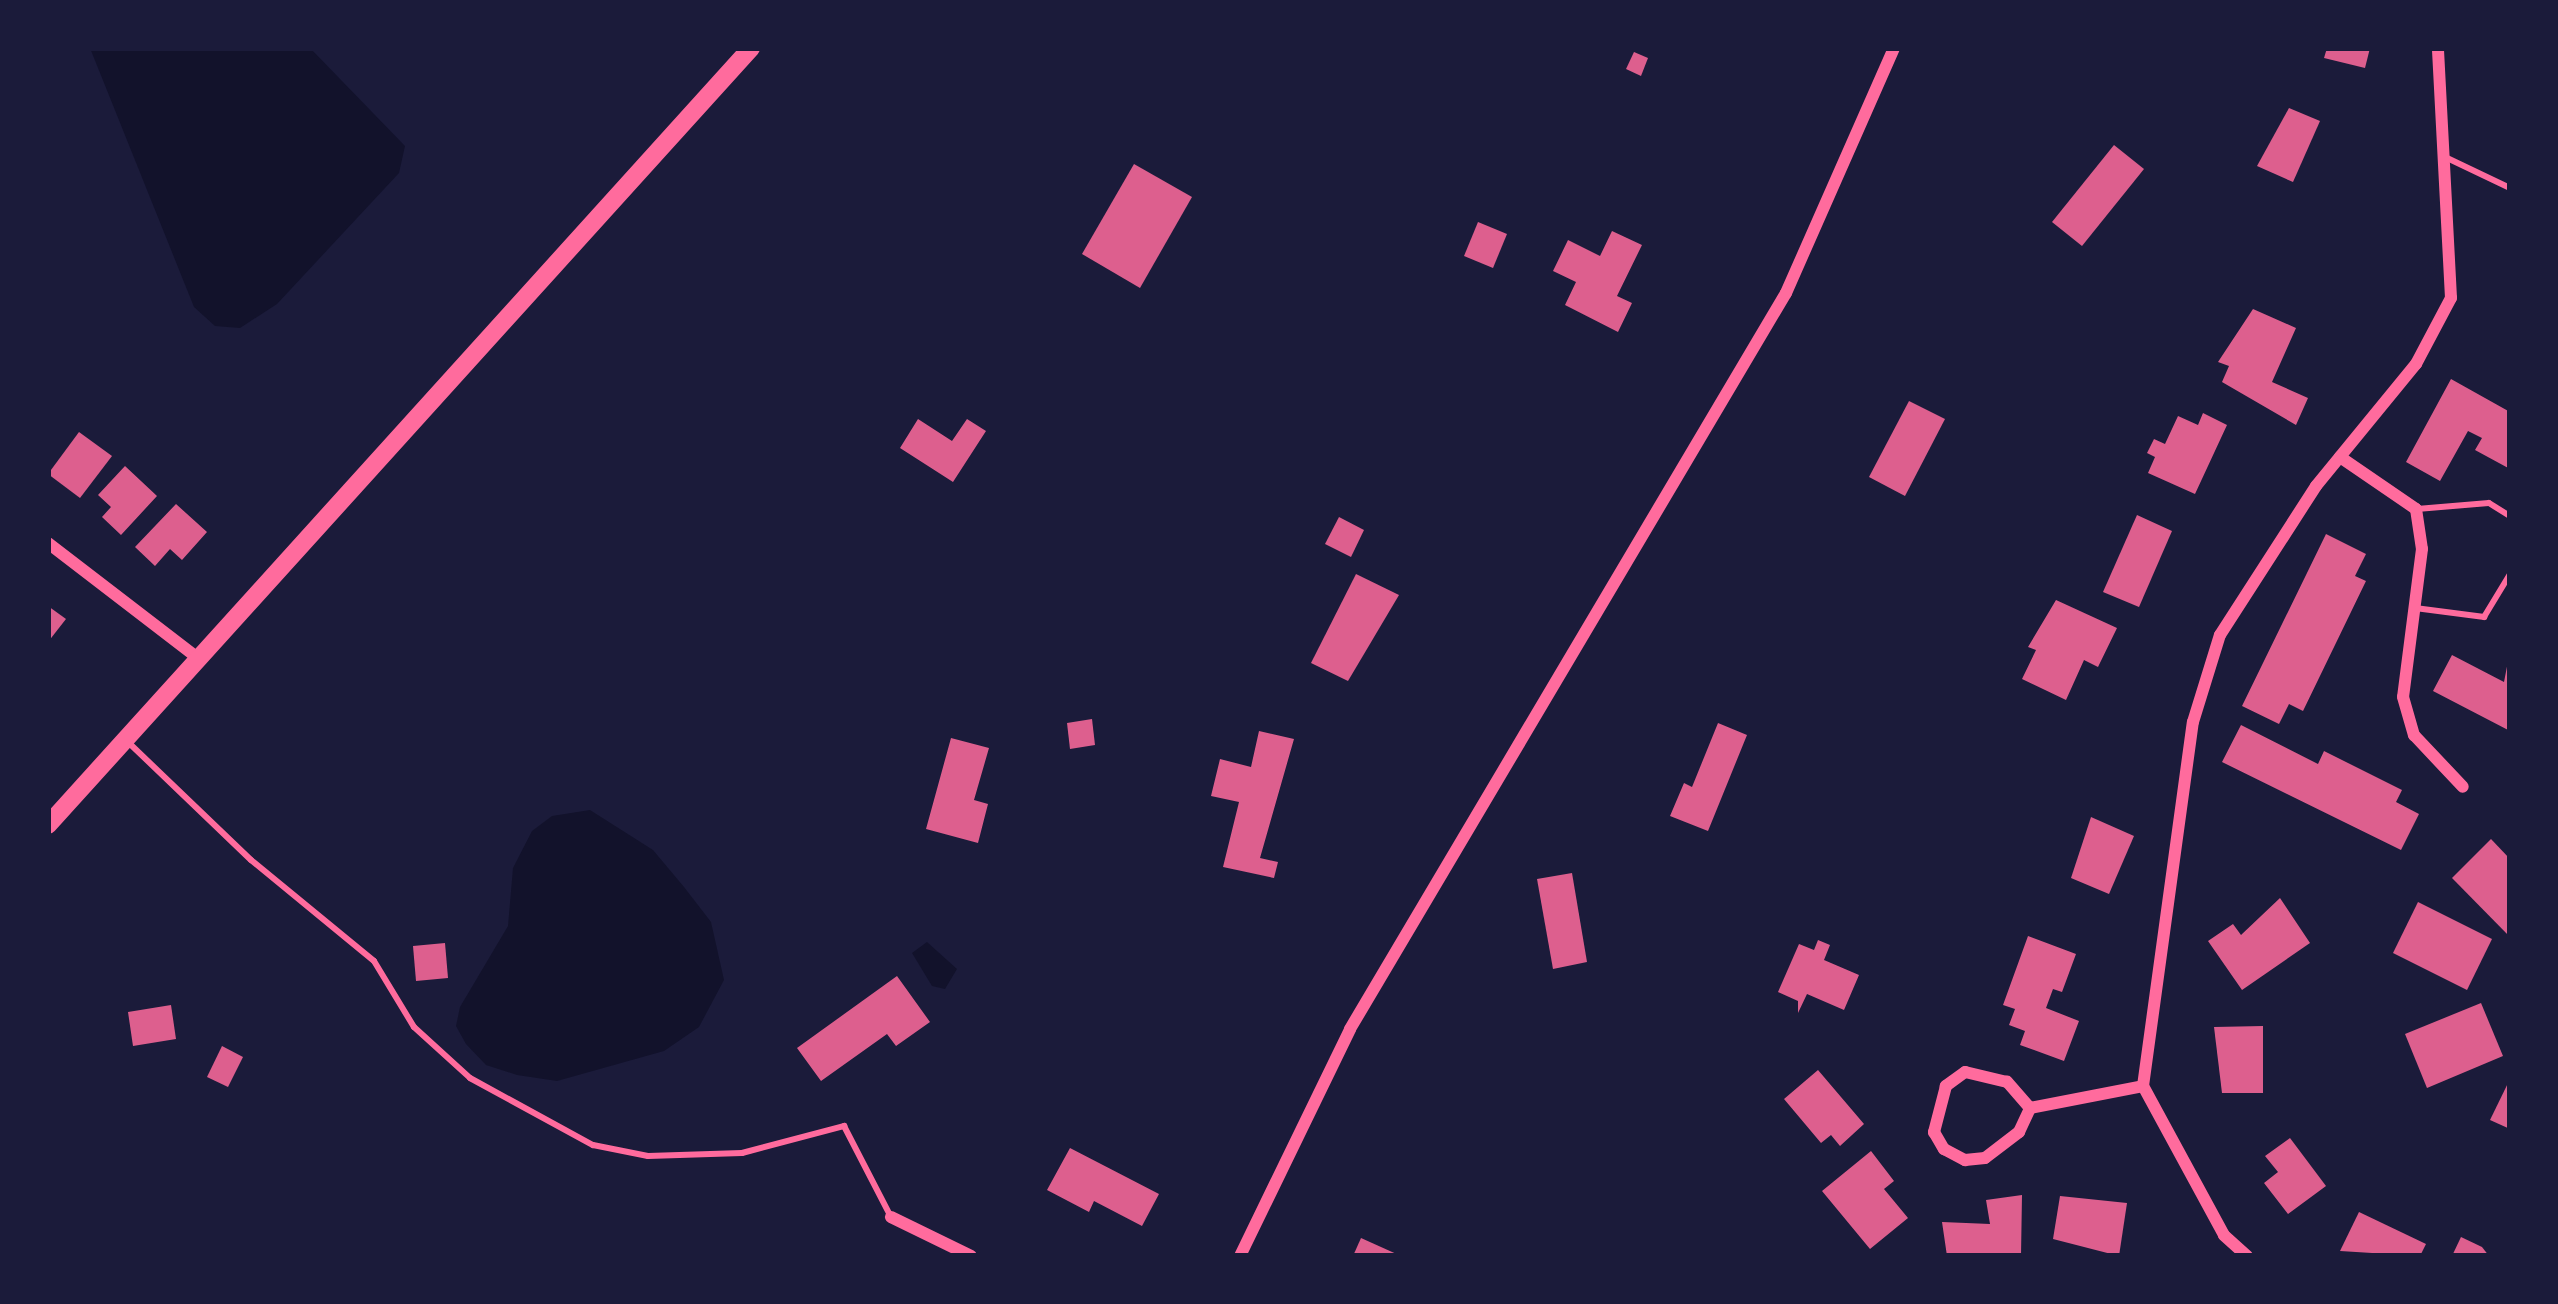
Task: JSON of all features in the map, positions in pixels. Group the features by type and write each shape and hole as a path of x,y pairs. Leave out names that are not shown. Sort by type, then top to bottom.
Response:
{"main road":[{"path":"48,826 751,48"}],"street":[{"path":"1240,1256 1350,1029 1786,293 1894,48"},
{"path":"2247,1256 2224,1235 2143,1086 2193,722 2213,657 2339,457 2416,364 2451,298 2438,48"},
{"path":"2339,457 2416,509 2422,549 2403,697 2414,735 2464,788"},
{"path":"48,543 199,659"},
{"path":"1965,1072 2007,1082 2030,1108 2020,1132 1985,1158 1965,1160 1944,1149 1934,1132 1940,1096 1965,1072"},
{"path":"2030,1108 2143,1086"},
{"path":"891,1217 971,1256"}],"lane":[{"path":"2442,156 2510,188"},
{"path":"2416,509 2489,503 2510,516"},
{"path":"2412,607 2484,617 2510,574"},
{"path":"126,740 251,860 374,961 414,1027 470,1078 592,1145 648,1156 742,1153 844,1126 891,1217"}],"shaded area":[{"path":"90,48 310,48 405,146 399,173 277,304 240,328 215,326 194,307"},
{"path":"590,810 653,850 684,887 711,922 724,980 699,1027 664,1051 557,1081 486,1065 456,1026 460,1007 508,926 513,868 532,831 552,816"},
{"path":"927,942 957,969 945,989 932,986 912,953"}],"building":[{"path":"2327,48 2370,48 2365,68 2324,58"},
{"path":"1634,52 1648,58 1641,76 1626,69"},
{"path":"2289,108 2320,121 2293,182 2257,166"},
{"path":"2114,145 2144,169 2082,246 2052,222"},
{"path":"1134,164 1192,197 1140,288 1082,254"},
{"path":"1478,222 1507,234 1493,268 1464,256"},
{"path":"1612,231 1642,245 1617,296 1632,303 1618,332 1565,305 1576,282 1553,271 1568,240 1600,256"},
{"path":"2253,309 2296,328 2272,382 2308,398 2296,425 2222,382 2229,366 2218,362"},
{"path":"2451,379 2510,412 2510,469 2475,450 2482,438 2468,431 2440,481 2406,462"},
{"path":"1909,401 1945,419 1905,496 1869,477"},
{"path":"2203,413 2227,425 2195,494 2148,473 2155,457 2147,453 2154,439 2165,444 2178,416 2198,425"},
{"path":"918,419 952,441 967,419 986,431 953,482 900,448"},
{"path":"79,432 112,456 80,498 48,474"},
{"path":"125,466 157,496 121,535 102,517 111,507 98,495"},
{"path":"176,504 207,532 182,560 170,549 155,566 135,547"},
{"path":"2137,515 2172,531 2139,607 2103,592"},
{"path":"1339,517 1364,530 1351,557 1325,544"},
{"path":"2326,534 2366,554 2355,576 2366,581 2303,711 2289,704 2279,724 2242,706"},
{"path":"1356,574 1399,595 1348,681 1311,663"},
{"path":"2056,600 2117,628 2098,667 2084,660 2066,700 2022,679 2036,650 2028,647"},
{"path":"48,606 66,619 48,642"},
{"path":"2510,651 2510,731 2433,691 2452,655 2504,682"},
{"path":"1092,719 1095,745 1070,749 1067,723"},
{"path":"1718,723 1747,735 1708,831 1670,816 1684,783 1692,787"},
{"path":"2241,725 2318,764 2324,751 2402,790 2396,802 2419,814 2401,850 2222,762"},
{"path":"1259,731 1294,739 1260,858 1278,862 1274,878 1223,867 1239,802 1211,796 1220,759 1251,767"},
{"path":"951,738 989,748 974,800 988,804 978,843 926,829"},
{"path":"2091,817 2134,836 2109,894 2071,878"},
{"path":"2491,839 2510,859 2510,937 2452,878"},
{"path":"1572,873 1587,962 1553,969 1537,879"},
{"path":"2280,898 2310,943 2242,990 2208,941 2233,924 2241,935"},
{"path":"2418,902 2492,939 2467,990 2393,953"},
{"path":"2028,936 2076,954 2062,992 2053,989 2046,1008 2079,1021 2064,1061 2020,1045 2025,1031 2009,1025 2015,1009 2003,1005"},
{"path":"1818,940 1830,945 1824,960 1859,975 1844,1010 1807,994 1798,1013 1798,1001 1778,992 1799,944 1814,950"},
{"path":"445,943 448,978 416,981 413,946"},
{"path":"897,976 930,1022 896,1046 887,1034 821,1081 797,1048"},
{"path":"2481,1003 2503,1056 2427,1088 2405,1034"},
{"path":"171,1005 176,1039 133,1046 128,1012"},
{"path":"2263,1026 2263,1093 2222,1093 2214,1027"},
{"path":"222,1046 243,1057 228,1087 207,1077"},
{"path":"1818,1070 1864,1124 1840,1146 1831,1135 1821,1143 1784,1099"},
{"path":"2510,1079 2510,1129 2490,1120"},
{"path":"2290,1138 2326,1186 2288,1214 2264,1183 2278,1172 2265,1156"},
{"path":"1070,1148 1159,1194 1142,1226 1094,1201 1089,1212 1047,1190"},
{"path":"1871,1151 1894,1181 1884,1189 1908,1218 1870,1249 1822,1191"},
{"path":"2022,1195 2021,1256 1947,1256 1942,1222 1990,1224 1986,1200"},
{"path":"2060,1196 2127,1203 2119,1256 2053,1239"},
{"path":"2359,1212 2426,1244 2420,1256 2340,1251"},
{"path":"2461,1237 2482,1247 2489,1256 2452,1256"},
{"path":"1361,1238 1401,1256 1353,1256"}]}
